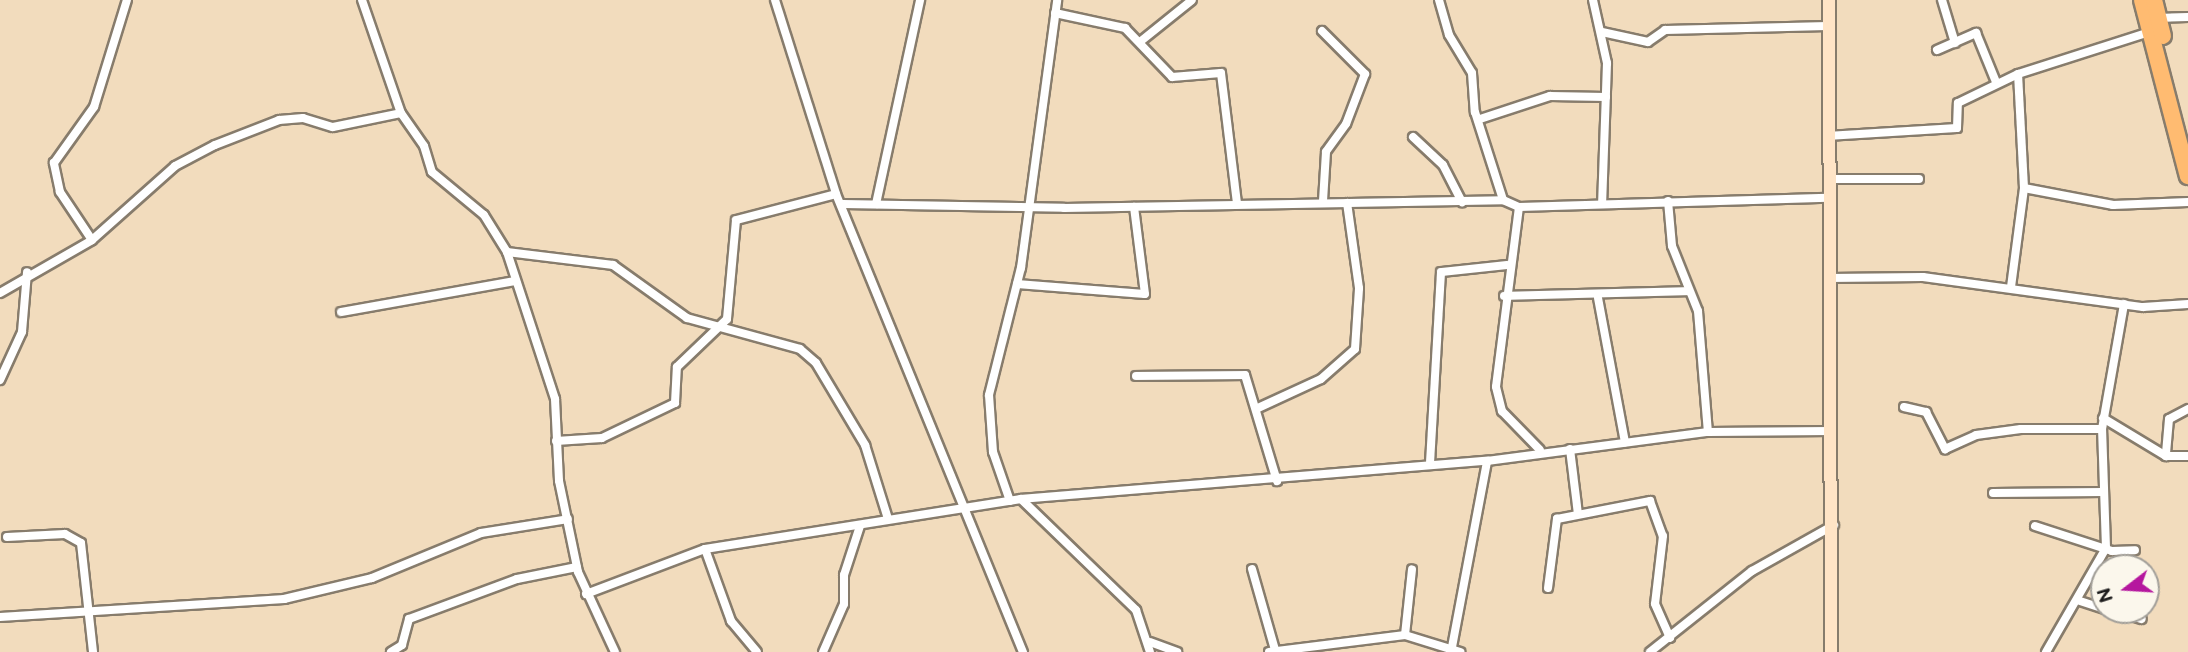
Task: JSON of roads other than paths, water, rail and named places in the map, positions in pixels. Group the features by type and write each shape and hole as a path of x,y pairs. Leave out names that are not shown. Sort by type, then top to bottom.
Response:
{"highway":[{"path":"2143,0 2154,25 2188,141"},
{"path":"2154,0 2154,25 2188,176"}],"street":[{"path":"92,240 60,192 54,163 94,107 127,0"},
{"path":"362,0 401,113 424,146 432,172 484,215 508,252 515,281 555,399 556,441 577,567 586,594 615,652"},
{"path":"775,0 836,194 843,204 968,509 1023,652"},
{"path":"876,204 920,0"},
{"path":"1010,501 993,452 989,395 1017,284 1030,207 1057,0"},
{"path":"1141,41 1192,0"},
{"path":"1439,0 1449,35 1472,73 1480,119 1503,200"},
{"path":"1593,0 1602,32 1606,97 1602,204"},
{"path":"1829,0 1827,136 1835,524 1831,652"},
{"path":"1942,0 1955,43"},
{"path":"1055,13 1116,25 1141,41 1172,77 1221,73 1237,204"},
{"path":"1827,136 1957,128 1958,103 1996,82 2154,25 2188,17"},
{"path":"1602,32 1648,42 1665,30 1828,26"},
{"path":"1322,31 1365,74 1346,124 1326,152 1323,201"},
{"path":"1937,50 1976,33 1996,82"},
{"path":"2011,287 2024,188 2018,74"},
{"path":"1480,119 1550,96 1606,97"},
{"path":"0,293 27,272 92,240 174,166 249,131 303,118 333,127 369,124 401,113"},
{"path":"1413,137 1443,165 1462,202"},
{"path":"1828,180 1919,179"},
{"path":"2024,188 2113,205 2188,202"},
{"path":"556,441 602,438 668,407 677,367 712,328 727,319 736,220 836,194"},
{"path":"843,204 1134,207 1323,201 1347,203 1503,200 1519,206 1828,198"},
{"path":"1668,201 1672,246 1698,311 1707,432"},
{"path":"1258,408 1321,379 1355,349 1359,288 1347,203"},
{"path":"1519,206 1504,296 1496,387 1503,411 1540,450"},
{"path":"1017,284 1145,294 1134,207"},
{"path":"508,252 622,269 667,307 712,328 786,341 816,363 865,445 888,519"},
{"path":"1430,463 1441,272 1508,265"},
{"path":"0,380 22,332 27,272"},
{"path":"1829,278 1923,277 2124,304 2188,303"},
{"path":"341,312 515,281"},
{"path":"1504,296 1598,298 1689,291"},
{"path":"1598,298 1625,442"},
{"path":"2046,652 2080,601 2106,548 2102,429 2124,304"},
{"path":"1136,376 1245,375 1258,408 1276,481"},
{"path":"1904,407 1926,412 1945,449 1976,435 2021,429 2102,429"},
{"path":"2166,456 2169,419 2188,409"},
{"path":"2103,418 2166,456 2188,456"},
{"path":"586,594 705,549 1021,499 1276,481 1430,463 1487,461 1540,450 1570,449 1707,432 1831,431"},
{"path":"1570,449 1578,514"},
{"path":"1252,569 1272,651 1405,635 1456,650 1487,461"},
{"path":"1993,493 2103,492"},
{"path":"1021,499 1118,590 1150,642 1150,652"},
{"path":"1548,588 1557,519 1650,501 1663,536 1655,604 1670,638"},
{"path":"0,617 87,615 162,603 284,599 372,578 481,533 568,519"},
{"path":"1655,650 1752,571 1835,524"},
{"path":"823,652 844,604 844,575 860,526"},
{"path":"2035,527 2106,548 2135,550"},
{"path":"7,537 75,536 85,554 87,615 93,652"},
{"path":"705,549 731,621 757,652"},
{"path":"391,652 402,645 409,619 517,579 577,567"},
{"path":"1405,635 1412,569"},
{"path":"2080,601 2090,604"},
{"path":"1150,642 1177,652"}]}
